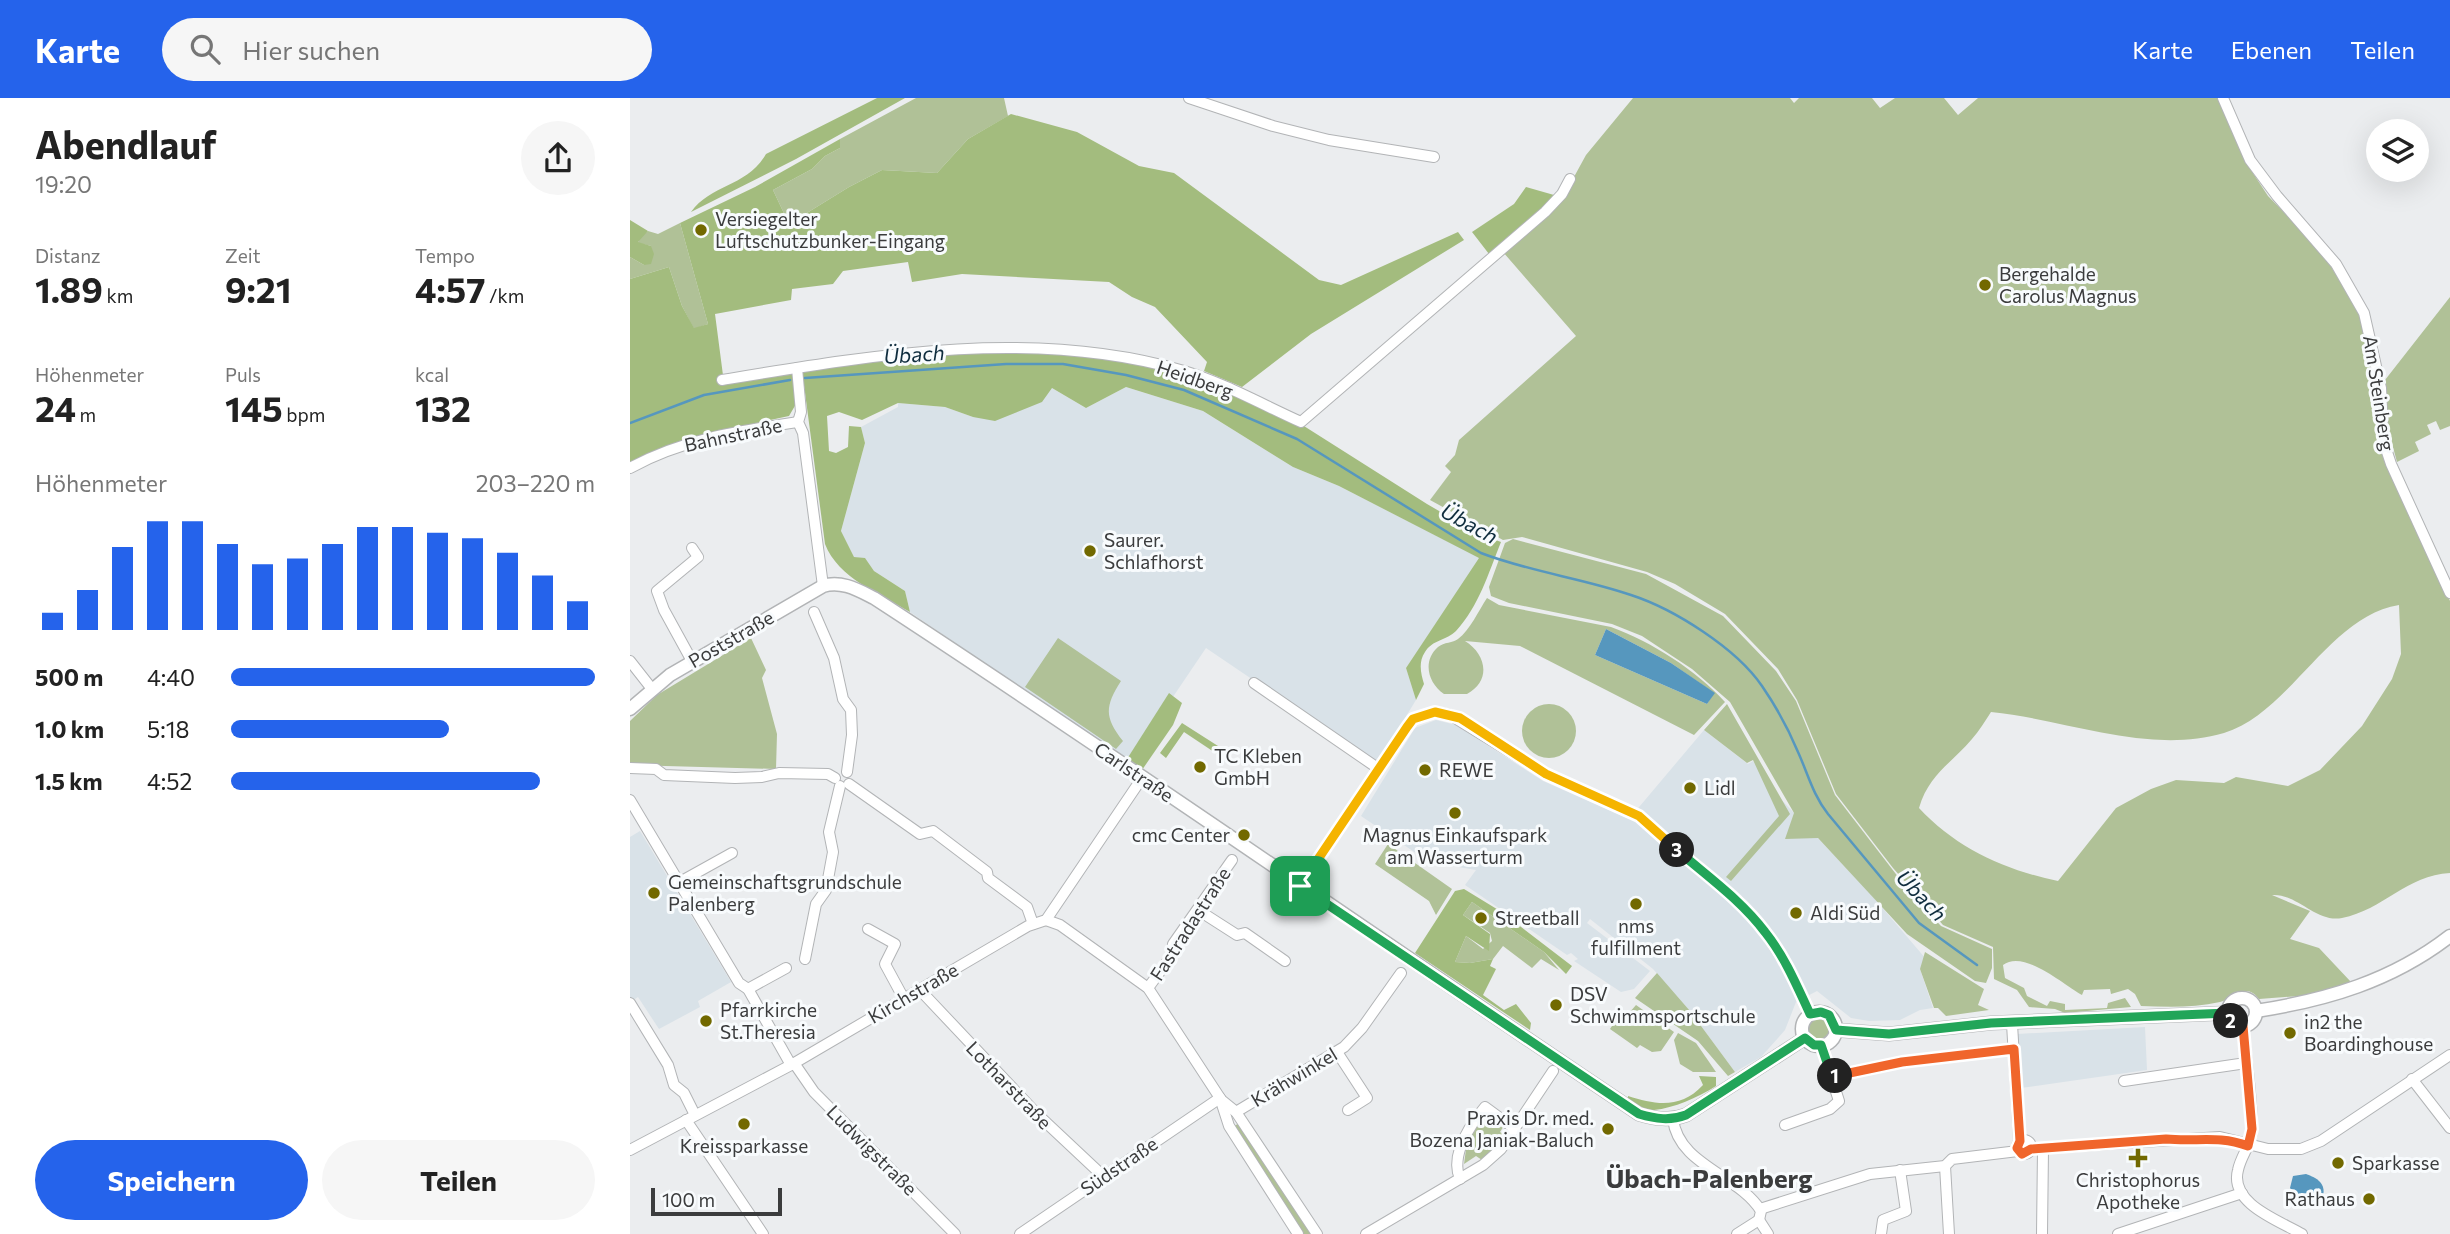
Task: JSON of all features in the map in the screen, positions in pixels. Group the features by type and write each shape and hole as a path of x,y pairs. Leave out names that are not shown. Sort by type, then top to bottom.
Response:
{"main road":[{"name":"Poststraße","path":"630,709 652,689 692,661 823,586 839,584"},
{"name":"Carlstraße","path":"839,584 874,598 1639,1114 1673,1119"},
{"path":"2256,1011 2291,1006 2361,987 2415,960 2450,936"},
{"path":"2228,1013 2232,1003 2241,999 2251,1002 2256,1011"},
{"path":"2228,1013 2233,1022 2243,1026 2252,1021 2256,1011"},
{"path":"1821,1012 1829,1015 1836,1030 1833,1038 1821,1045 1814,1045 1805,1038 1802,1025 1810,1014 1821,1012"},
{"path":"1836,1030 1889,1034 2012,1024 2228,1013"},
{"path":"1673,1119 1723,1094 1805,1038"}],"street":[{"path":"1189,98 1295,132 1434,157"},
{"name":"Am Steinberg","path":"2223,98 2249,160 2277,197 2330,255 2364,313 2381,388 2383,440 2391,464 2450,593"},
{"name":"Heidberg","path":"722,380 941,351 1076,350 1186,372 1301,422 1545,212 1562,194 1570,179"},
{"path":"797,368 801,412 798,422 803,433 823,586"},
{"name":"Bahnstraße","path":"630,468 666,451 710,436 798,422"},
{"path":"692,548 698,557 657,591 664,610 692,661"},
{"path":"805,959 817,904 826,890 833,852 829,832 841,783 839,772 846,772 852,735 851,710 843,699 834,658 814,612"},
{"path":"630,661 652,689"},
{"path":"1254,683 1379,769"},
{"path":"1300,886 1413,719 1435,712 1460,718 1546,774 1623,806 1639,816 1738,901 1764,930 1788,968 1810,1014"},
{"path":"630,768 656,769 664,775 748,778 779,773 828,774 920,834 933,831 1027,907 1033,924"},
{"path":"1142,778 1046,920 1060,925 1148,988 1220,1098 1229,1126 1298,1234"},
{"name":"Ludwigstraße","path":"630,800 739,983 748,989 793,1064 814,1092 955,1234"},
{"path":"678,883 732,853"},
{"name":"Fastradastraße","path":"1148,988 1172,955 1173,944 1232,860"},
{"path":"1198,910 1237,935 1245,933 1285,961"},
{"name":"Kirchstraße","path":"630,1150 793,1064 1033,924 1046,920"},
{"path":"868,929 895,944 885,964 904,999"},
{"path":"748,989 786,968"},
{"name":"Krähwinkel","path":"1236,1112 1337,1052 1362,1028 1401,973"},
{"name":"Lotharstraße","path":"920,990 1012,1088 1103,1176"},
{"path":"630,1003 668,1065 674,1085 684,1093 691,1117 763,1234"},
{"path":"2012,1024 2019,1146 2025,1154 2031,1149 2208,1138 2230,1139 2248,1146 2301,1149 2321,1141 2450,1055"},
{"path":"2243,1026 2252,1129 2238,1171 2242,1193 2256,1208 2302,1234"},
{"path":"1785,1125 1836,1106 1838,1094 1821,1045"},
{"path":"1832,1077 1902,1062 2014,1049"},
{"path":"1337,1052 1367,1098 1348,1110"},
{"path":"2124,1081 2246,1063"},
{"path":"1366,1234 1460,1179 1498,1152 1553,1071"},
{"path":"2412,1079 2450,1128"},
{"path":"1220,1098 1236,1112 1317,1234"},
{"name":"Südstraße","path":"1020,1234 1220,1098"},
{"path":"1460,1179 1458,1164 1464,1138 1485,1107 1515,1129"},
{"path":"1673,1119 1682,1145 1744,1191 1760,1214 1768,1234"},
{"path":"1737,1234 1760,1214 1870,1174 1945,1166 1952,1159 2019,1146"},
{"path":"2042,1234 2043,1149"},
{"path":"1945,1166 1949,1234"},
{"path":"1881,1234 1883,1220 1906,1212 1900,1170"},
{"path":"2118,1234 2143,1230 2242,1193"}],"shaded area":[{"path":"1126,387 1203,411 1293,467 1339,486 1480,558 1406,668 1416,700 1377,764 1206,648 1129,762 910,612 905,591 874,571 865,559 854,557 841,531 865,443 861,427 898,407 898,403 945,407 973,417 1052,388 1086,408"},
{"path":"1436,720 1456,725 1543,781 1629,819 1704,730 1748,764 1753,761 1776,794 1868,891 1926,959 1920,969 1933,1008 1920,1010 1900,1020 1869,1021 1851,1018 1817,991 1796,1002 1785,1030 1761,1057 1735,1072 1690,1011 1653,969 1590,919 1587,923 1650,971 1634,989 1621,992 1574,961 1578,959 1571,953 1567,955 1465,885 1476,870 1429,862 1361,816 1415,728"},
{"name":"Gemeinschaftsgrundschule Palenberg","path":"640,831 731,982 698,1001 700,1007 659,1029 638,997 632,1001 630,998 630,837"},
{"path":"2145,1027 2147,1070 2021,1088 2017,1034"}],"green space":[{"path":"877,98 905,98 796,159 691,212 708,196 749,173 766,154"},
{"path":"916,98 1004,98 1008,116 968,139 937,173 882,170 789,224 773,190 812,169 825,156 840,148 840,139"},
{"path":"1633,98 1790,98 1794,103 1799,98 1872,98 1880,108 1895,98 1944,98 1958,115 1978,98 2219,98 2247,164 2268,196 2319,248 2353,301 2364,328 2377,395 2380,441 2450,601 2450,873 2421,880 2370,908 2342,918 2324,916 2290,898 2272,895 2310,911 2290,939 2319,948 2351,982 2313,995 2259,999 2253,993 2245,991 2210,1004 2181,1007 2141,1006 2135,994 2128,989 2111,994 2110,989 2084,990 2082,995 2032,965 2012,961 2003,965 2005,978 2024,988 2027,996 2047,1006 2050,1001 2065,1004 2065,1010 2107,1008 2108,1003 2125,998 2131,1007 2065,1013 2055,1009 2029,1007 2017,990 1994,979 1993,947 1943,925 1893,868 1836,794 1797,700 1778,669 1725,614 1675,584 1647,572 1522,537 1503,540 1430,500 1451,472 1445,466 1455,455 1459,440 1576,336 1503,252 1563,197 1586,155","holes":["2399,605 2401,654 2392,679 2362,726 2320,770 2288,786 2236,777 2224,783 2176,780 2151,789 2116,808 2058,881 2019,871 1982,855 1949,835 1919,808 1929,786 1972,739 1991,712 2137,738 2195,739 2224,733 2248,722 2290,687 2351,627 2374,613"]},
{"path":"1011,114 1077,132 1139,166 1174,173 1319,280 1341,285 1458,232 1464,240 1311,334 1242,387 1204,371 1207,362 1155,307 1132,297 1109,282 962,274 912,282 908,262 843,271 833,284 792,289 791,300 715,314 724,383 793,372 796,404 789,416 710,433 660,449 630,463 630,279 669,267 682,306 694,328 708,324 680,223 755,187 840,139 840,148 825,156 812,169 773,190 789,224 882,170 937,173 968,139"},
{"path":"1526,187 1554,195 1542,210 1489,254 1472,232 1514,204"},
{"path":"630,220 648,231 638,242 651,246 654,254 651,264 644,265 630,257"},
{"path":"680,223 708,324 694,329 682,306 669,267 630,279 630,257 644,265 651,246 638,243 639,238 648,231 658,234"},
{"path":"2450,297 2450,426 2440,430 2436,421 2427,425 2431,434 2415,442 2419,451 2397,462 2387,425 2385,380"},
{"path":"978,352 1084,353 1185,375 1296,421 1427,504 1477,533 1501,542 1471,611 1456,631 1428,648 1423,656 1421,668 1424,684 1416,700 1406,668 1479,558 1339,486 1293,467 1203,411 1126,387 1086,408 1052,388 1042,402 995,421 945,407 898,403 862,420 839,412 827,416 829,451 836,453 848,447 849,426 861,427 865,443 841,531 854,557 865,558 874,571 905,591 910,612 850,576 831,556 825,544 802,370 854,362"},
{"path":"1513,539 1646,574 1723,616 1776,671 1796,701 1835,795 1909,891 1941,926 1992,949 1992,968 1986,983 1975,981 1907,934 1818,838 1785,839 1794,813 1730,702 1692,669 1642,636 1612,624 1509,603 1491,596 1489,587 1505,543"},
{"path":"1487,598 1499,605 1611,627 1626,633 1687,668 1725,702 1694,735 1520,646 1465,641 1478,653 1483,675 1475,688 1467,694 1444,694 1431,678 1430,659 1438,647 1462,635","holes":["1606,629 1671,663 1714,693 1707,704 1595,655"]},
{"path":"751,638 766,670 762,678 777,734 776,769 630,765 630,721 657,695"},
{"path":"1058,638 1121,681 1109,711 1112,725 1123,741 1116,749 1025,687"},
{"path":"1169,693 1182,703 1173,725 1142,770 1127,759"},
{"path":"1554,704 1564,708 1572,716 1576,731 1572,746 1564,754 1544,758 1534,754 1526,746 1522,726 1526,716 1534,708"},
{"path":"1727,704 1790,814 1731,881 1726,877 1779,816 1753,760 1747,763 1704,730"},
{"path":"1182,723 1229,753 1229,762 1184,732 1166,758 1160,753"},
{"path":"1388,844 1452,889 1436,915 1429,901 1375,864"},
{"path":"1464,889 1500,911 1572,966 1566,974 1544,952 1472,902 1463,915 1490,934 1489,951 1466,936 1455,962 1470,963 1493,959 1490,966 1496,969 1483,995 1504,1010 1516,1004 1531,1023 1530,1030 1415,953 1455,891"},
{"path":"1472,902 1544,952 1559,970 1541,959 1532,968 1503,946 1493,959 1470,963 1455,962 1466,936 1483,949 1492,941 1490,933 1463,915"},
{"path":"1925,952 1984,989 1978,1005 1989,1010 1946,1016 1938,1008 1934,1008 1920,969"},
{"path":"1657,973 1690,1011 1735,1072 1728,1076 1698,1041 1635,998"},
{"path":"1636,1005 1674,1032 1661,1051 1652,1052 1640,1045 1637,1048 1610,1029"},
{"path":"1818,1015 1827,1019 1831,1028 1827,1037 1818,1041 1809,1037 1805,1028 1809,1019"},
{"path":"1678,1033 1696,1043 1716,1072 1693,1072 1680,1064 1674,1040"},
{"path":"1699,1076 1716,1077 1716,1086 1677,1105 1651,1110 1628,1100 1628,1096 1668,1103 1686,1098 1703,1085"},
{"path":"1487,1112 1505,1124 1500,1132 1505,1135 1494,1151 1482,1160 1476,1156 1464,1164 1467,1142"},
{"path":"1239,1123 1313,1234 1301,1234 1233,1127"}],"water":[{"path":"1606,629 1671,663 1715,693 1707,704 1595,655"},
{"path":"2306,1174 2322,1184 2323,1196 2317,1202 2300,1200 2290,1188 2293,1176"}],"waterway":[{"name":"Übach","path":"805,378 1006,364 1063,364 1126,375 1184,390 1297,439 1481,553 1612,589 1666,610 1720,644 1751,672 1782,718 1815,792 1828,814 1919,923 1977,965"},
{"name":"Übach","path":"630,423 704,395 790,380"}],"place":[{"name":"Versiegelter Luftschutzbunker-Eingang","path":"701,230"},
{"name":"Bergehalde Carolus Magnus","path":"1985,285"},
{"name":"Saurer. Schlafhorst","path":"1090,551"},
{"name":"TC Kleben GmbH","path":"1200,767"},
{"name":"REWE","path":"1425,770"},
{"name":"Lidl","path":"1690,788"},
{"name":"Magnus Einkaufspark am Wasserturm","path":"1455,813"},
{"name":"cmc Center","path":"1244,835"},
{"name":"Gemeinschaftsgrundschule Palenberg","path":"654,893"},
{"name":"nms fulfillment","path":"1636,904"},
{"name":"Aldi Süd","path":"1796,913"},
{"name":"Streetball","path":"1481,918"},
{"name":"DSV Schwimmsportschule","path":"1556,1005"},
{"name":"Pfarrkirche St.Theresia","path":"706,1021"},
{"name":"in2 the Boardinghouse","path":"2290,1033"},
{"name":"Kreissparkasse","path":"744,1124"},
{"name":"Praxis Dr. med. Bozena Janiak-Baluch","path":"1608,1129"},
{"name":"Christophorus Apotheke","path":"2138,1158"},
{"name":"Sparkasse","path":"2338,1163"},
{"name":"Rathaus","path":"2369,1199"}],"district":[{"name":"Übach-Palenberg","path":"1709,1179"}],"route":[{"path":"1435,712 1450,715 1460,718 1513,756 1546,774 1623,806 1639,816 1738,901 1778,949 1810,1014 1821,1012 1829,1015 1836,1030 1889,1034 1991,1023 2228,1013 2233,1022 2243,1026 2251,1138 2248,1146 2220,1137 2031,1149 2022,1154 2017,1148 2020,1141 2014,1049 1902,1062 1832,1077 1821,1045 1814,1045 1805,1038 1686,1115 1673,1119 1656,1119 1639,1114 1300,886 1413,719 1435,712"}]}
